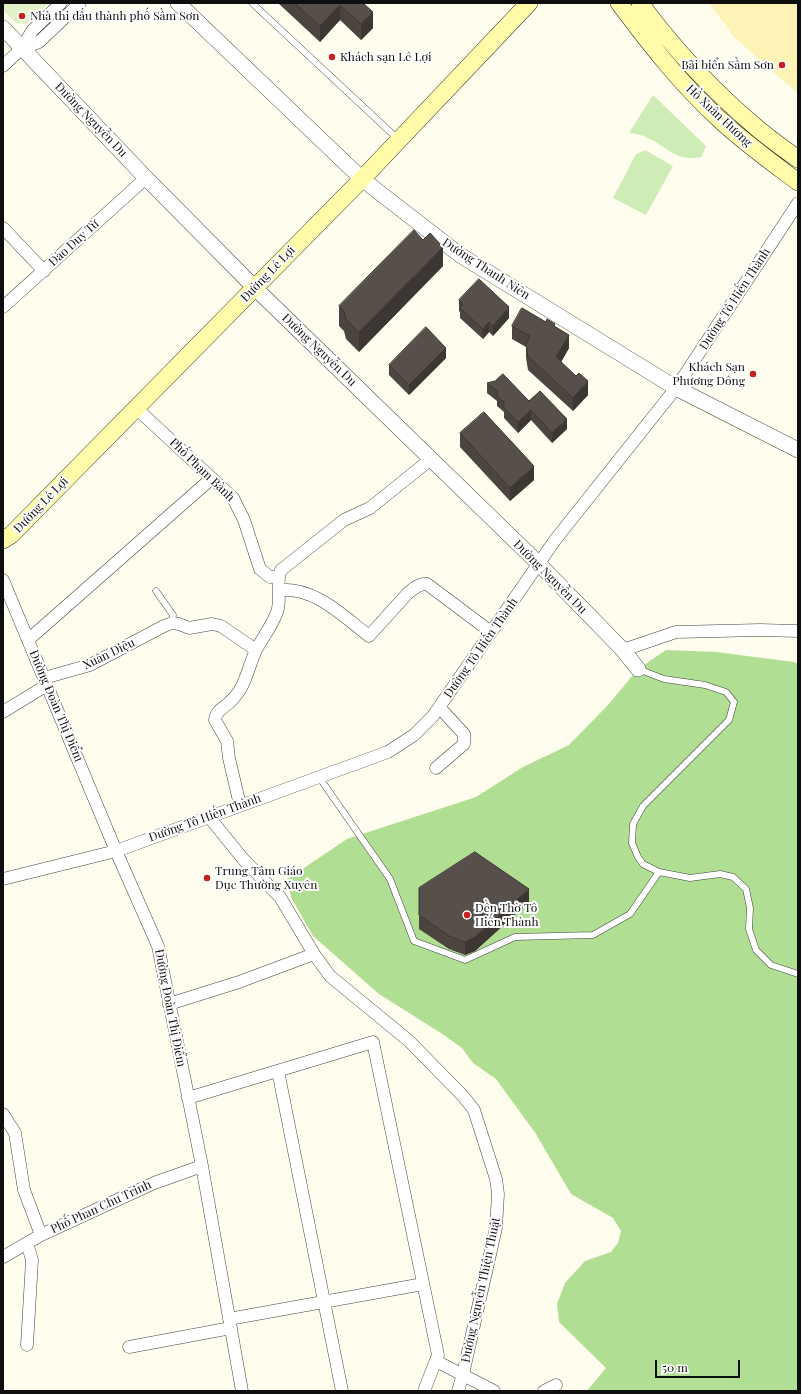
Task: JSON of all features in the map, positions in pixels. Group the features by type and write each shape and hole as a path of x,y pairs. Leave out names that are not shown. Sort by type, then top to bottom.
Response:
{"main road":[{"name":"Đường Lê Lợi","path":"3,540 11,535 362,179 529,3"},
{"name":"Hồ Xuân Hương","path":"619,3 678,77 716,116 748,144 798,182"},
{"name":"Hồ Xuân Hương","path":"640,3 690,64 728,102 758,129 798,159"}],"street":[{"path":"3,66 22,48 32,31 61,3"},
{"path":"22,48 39,42 80,3"},
{"name":"Đường Thanh Niên","path":"178,3 362,179 460,255 676,388 798,450"},
{"name":"Đường Nguyễn Du","path":"3,28 146,178 255,288 538,564 623,650 638,669"},
{"name":"Đào Duy Từ","path":"3,307 146,178"},
{"name":"Đường Tô Hiến Thành","path":"3,879 116,851 388,752 414,735 433,716 555,540 676,388 798,203"},
{"path":"3,228 44,270"},
{"name":"Phố Phạm Bành","path":"136,408 234,498 244,520 260,569 270,576 278,577"},
{"path":"240,805 229,758 227,741 215,720 215,716 216,713 231,701 240,690 256,650 274,620 278,611 280,600 278,577 282,570 344,520 370,508 431,459"},
{"path":"28,640 212,478"},
{"name":"Đường Đoàn Thị Điểm","path":"3,580 116,851 158,946 202,1166 242,1391"},
{"path":"279,590 297,590 321,600 369,636 408,593 423,583 427,584 491,632"},
{"path":"172,623 188,628 212,624 221,626 256,650"},
{"name":"Xuân Diệu","path":"3,712 46,682 90,665 172,623"},
{"path":"623,650 676,632 760,630 798,631"},
{"path":"436,768 464,744 465,739 464,734 439,707"},
{"name":"Đường Nguyễn Thiện Thuật","path":"209,817 243,859 280,897 314,954 330,976 409,1041 463,1096 474,1110 496,1179 498,1194 496,1228 464,1374 458,1391"},
{"path":"170,1004 239,982 314,954"},
{"path":"188,1098 373,1042 438,1355 424,1391"},
{"path":"278,1071 342,1391"},
{"path":"3,1114 15,1133 24,1190 41,1235"},
{"name":"Phố Phan Chu Trinh","path":"3,1257 41,1235 154,1183 202,1166"},
{"path":"27,1243 32,1260 28,1345"},
{"path":"129,1347 324,1302 423,1284"},
{"path":"436,1361 464,1374 494,1391"},
{"path":"544,1391 556,1385"}],"lane":[{"path":"252,3 399,140"},
{"path":"156,591 173,615 172,623"},
{"path":"638,669 664,680 704,685 726,692 734,702 729,720 643,806 633,824 632,843 638,857 643,864 659,872 690,878 720,874 733,877 746,889 750,908 749,930 756,950 771,965 798,974"},
{"path":"319,777 390,879 414,942 464,960 515,937 593,935 630,914 659,872"}],"green space":[{"name":"Nhà thi đấu thành phố Sầm Sơn","path":"3,3 49,3 26,24 16,23 3,10"},
{"path":"653,95 706,146 701,157 685,158 678,156 648,138 629,133"},
{"path":"645,150 673,166 646,215 613,198 636,154"},
{"path":"666,650 716,652 794,662 798,664 798,1391 587,1391 606,1368 559,1322 557,1304 565,1283 585,1261 611,1252 618,1243 621,1231 613,1218 571,1194 536,1134 496,1079 473,1063 462,1048 379,994 313,936 292,899 286,880 347,839 476,797 523,767 569,745 608,705 638,669"}],"sand":[{"name":"Bãi biển Sầm Sơn","path":"709,3 798,3 798,94 734,37"}],"building":[{"path":"295,3 363,3 373,12 361,24 340,5 320,26"},
{"path":"414,230 423,240 430,233 443,247 359,332 346,319 344,311 339,306"},
{"path":"479,279 509,307 493,326 489,322 483,329 460,308 463,305 459,300"},
{"path":"522,308 546,322 547,319 555,324 554,326 569,335 556,357 576,376 579,373 588,381 573,398 528,356 526,345 530,336 512,326"},
{"path":"426,327 446,348 409,385 389,365"},
{"path":"503,374 529,401 540,391 567,419 552,433 531,410 518,422 504,408 504,402 497,396 497,391 487,383 495,381"},
{"path":"484,412 534,466 510,488 460,433"},
{"name":"Đền Thờ Tô Hiến Thành","path":"475,852 529,889 475,937 465,942 449,936 419,915 419,888"}],"place":[{"name":"Nhà thi đấu thành phố Sầm Sơn","path":"22,16"},
{"name":"Khách sạn Lê Lợi","path":"332,57"},
{"name":"Bãi biển Sầm Sơn","path":"782,65"},
{"name":"Khách Sạn Phương Đông","path":"753,374"},
{"name":"Trung Tâm Giáo Dục Thường Xuyên","path":"207,878"},
{"name":"Đền Thờ Tô Hiến Thành","path":"467,915"}]}
